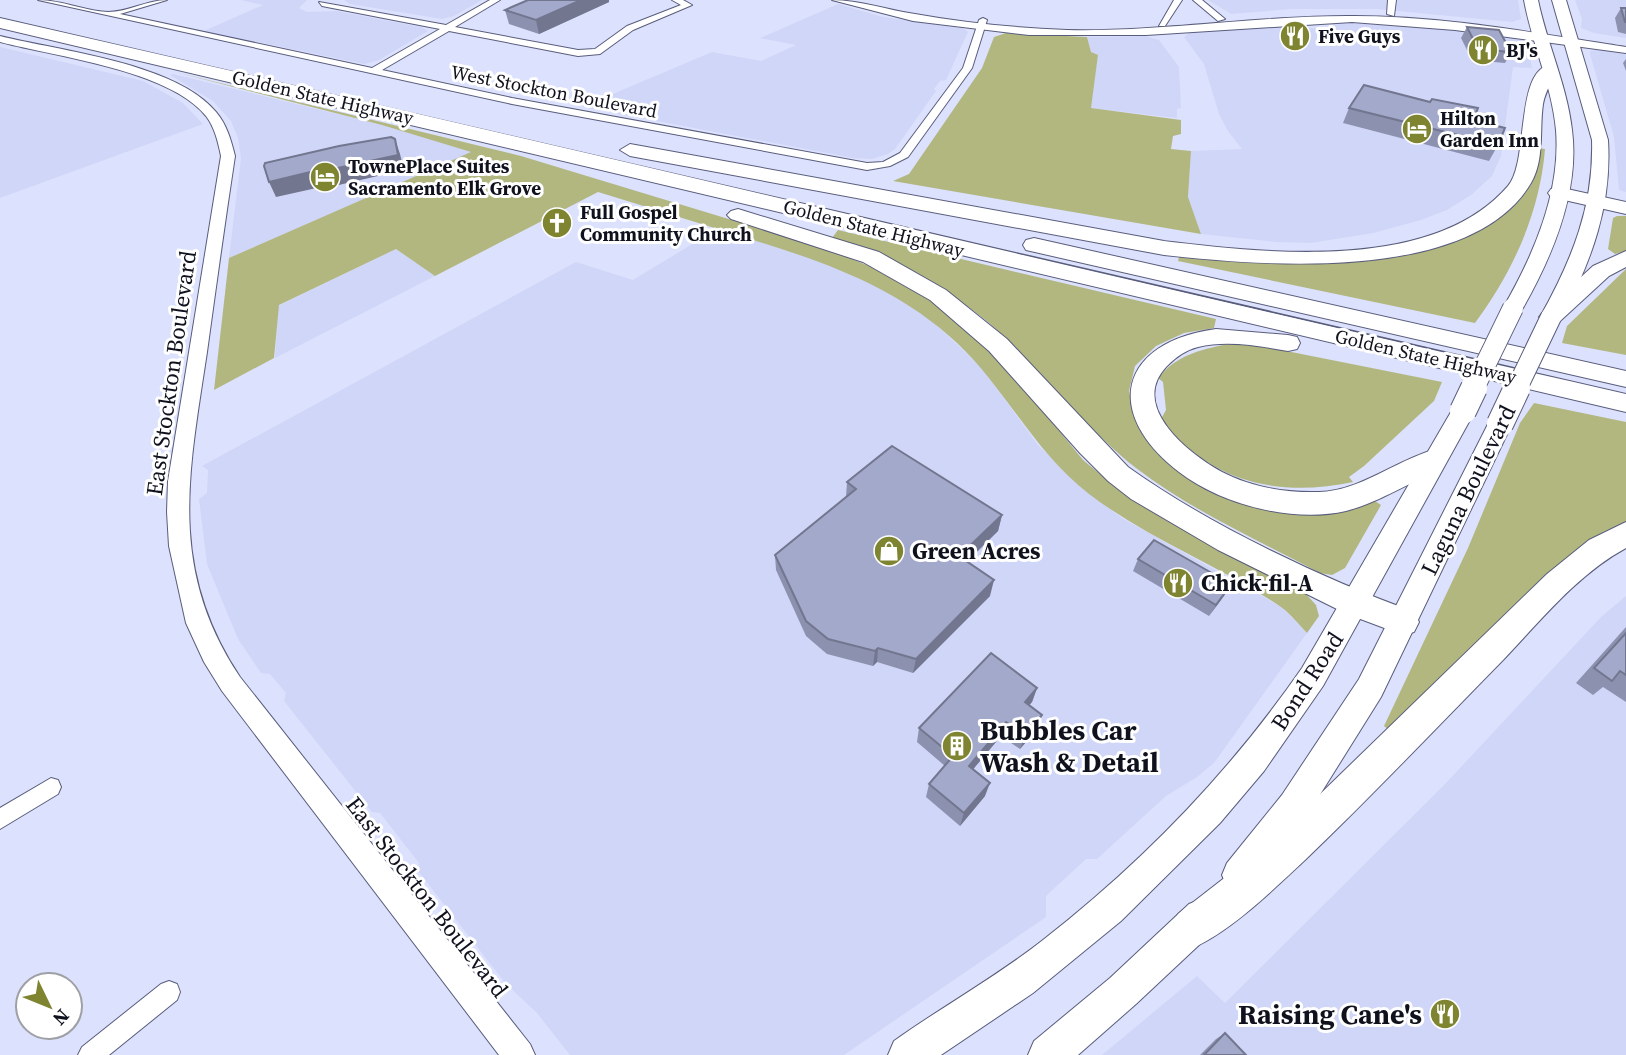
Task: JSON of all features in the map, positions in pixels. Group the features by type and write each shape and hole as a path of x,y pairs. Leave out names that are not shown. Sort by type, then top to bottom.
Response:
{"highway":[{"name":"Golden State Highway","path":"0,8 1626,379"},
{"name":"Golden State Highway","path":"0,23 1626,403"},
{"path":"558,137 1164,248 1227,256 1349,256 1403,248 1450,236 1489,215 1516,191 1530,165 1535,103 1549,71"},
{"path":"481,134 501,144 828,242 895,268 938,295 988,336 1016,363 1090,446 1118,474 1141,491 1229,542 1357,605 1403,622"},
{"path":"1558,193 1626,208"},
{"path":"1551,317 1601,271 1626,258"},
{"path":"1433,460 1347,499 1305,504 1259,497 1214,481 1178,457 1153,429 1142,401 1145,376 1160,356 1169,351 1186,342 1219,336 1257,338 1453,362"},
{"path":"1559,363 1626,371"},
{"path":"1192,928 1264,872 1327,813 1558,583 1600,548 1626,534"}],"main road":[{"path":"1531,0 1537,33 1564,129 1565,151 1558,193"},
{"name":"Laguna Boulevard","path":"1403,622 1551,317 1577,272 1587,246 1598,201 1603,162 1600,140 1559,0"},
{"name":"Bond Road","path":"908,1055 1055,953 1198,823 1254,760 1293,706 1357,605 1433,460 1463,411 1539,259 1558,193"},
{"path":"1048,1055 1192,928 1233,883 1294,806 1370,688 1403,622"}],"street":[{"name":"West Stockton Boulevard","path":"42,0 604,119 874,166 889,164 904,155 967,68 974,56 983,24"},
{"path":"108,15 163,0"},
{"path":"372,72 496,0"},
{"path":"322,4 578,54 605,47 615,36 630,28 688,5 676,0"},
{"path":"837,0 905,16 1045,32 1127,33 1306,16"},
{"path":"863,0 983,24 1168,24 1221,19 1391,14 1443,18 1571,38 1626,50"},
{"path":"1168,24 1178,0"},
{"path":"1168,24 1188,0"},
{"path":"1197,0 1221,19"},
{"path":"1391,14 1392,0"},
{"path":"1352,16 1537,33"},
{"path":"1571,38 1626,42"},
{"name":"East Stockton Boulevard","path":"0,39 161,80 195,99 222,131 228,156 178,481 180,546 197,623 231,684 519,1055"},
{"path":"0,819 51,787"},
{"path":"90,1055 169,992"}],"shaded area":[{"path":"241,0 307,0 299,8 307,12 336,11 421,27 428,31 379,60 364,64 204,31 263,5"},
{"path":"344,0 482,0 454,16 442,19 350,4"},
{"path":"1208,0 1518,0 1521,19 1512,22 1377,9 1292,9 1231,14"},
{"path":"1575,0 1626,0 1626,38 1581,28 1582,19"},
{"path":"838,4 883,17 962,28 968,32 946,80 940,81 934,89 936,91 895,149 888,154 872,159 853,158 582,107 712,52 761,61 796,45 760,38"},
{"path":"1337,22 1441,29 1513,37 1527,43 1532,68 1513,67 1501,156 1492,176 1471,195 1447,210 1373,233 1311,243 1201,234 1188,197 1191,151 1242,149 1219,114 1204,64 1184,37 1189,33 1250,26 1303,25 1309,28 1332,28 1332,24"},
{"path":"1145,36 1159,40 1179,67 1181,108 1177,109 1177,118 1090,108 1098,56 1091,52 1087,37"},
{"path":"0,47 143,81 183,103 203,124 0,198"},
{"path":"1590,51 1626,54 1626,192 1619,190 1614,137 1590,54"},
{"path":"170,75 382,125 472,152 229,258 241,158 238,138 231,121 213,101"},
{"path":"717,229 818,260 869,281 908,303 932,321 981,367 1038,445 1088,493 1122,518 1283,608 1307,633 1214,763 1166,796 1097,859 1086,859 1046,896 1046,917 844,1055 570,1055 537,1013 506,984 418,871 419,863 380,813 372,812 284,701 286,693 270,674 261,673 238,639 207,564 199,499 207,493 208,470 202,466 576,262 633,280"},
{"path":"396,249 435,276 275,358 278,306"},
{"path":"1626,596 1626,1055 1102,1055 1197,976 1225,1003 1446,783 1601,617"}],"green space":[{"path":"1006,33 1087,37 1091,52 1098,55 1091,108 1181,120 1181,134 1173,136 1171,149 1191,151 1188,197 1201,234 893,181 909,174 982,68 994,37"},
{"path":"175,72 521,156 821,247 882,271 928,297 1002,361 1083,460 1111,483 1181,529 1305,593 1316,605 1319,616 1307,633 1285,610 1257,592 1135,525 1089,494 1052,459 991,380 957,343 908,305 827,265 598,192 435,276 396,249 279,305 274,358 214,390 229,258 471,152 382,125"},
{"path":"1539,148 1545,149 1531,218 1513,262 1475,323 1178,261 1180,253 1289,263 1457,239 1492,223 1518,201 1531,185"},
{"path":"1626,216 1626,251 1615,254 1608,249 1613,218"},
{"path":"838,230 1216,319 1214,328 1184,333 1156,346 1135,366 1129,391 1135,420 1154,447 1223,494 1372,499 1381,505 1345,568 1332,575 1320,573 1157,484 1116,452 989,323 933,284 875,255 832,238"},
{"path":"1626,269 1626,355 1562,343 1567,326"},
{"path":"1228,344 1261,346 1442,382 1434,401 1349,477 1353,482 1298,488 1272,486 1223,471 1201,458 1161,419 1166,410 1163,382 1158,378 1165,370 1189,355"},
{"path":"1534,403 1626,422 1626,522 1603,532 1571,554 1390,731 1384,726 1468,548 1520,423"}],"building":[{"path":"528,0 581,0 536,20 505,10"},
{"path":"1621,8 1626,8 1626,22 1625,22"},
{"path":"1467,27 1499,30 1511,52 1478,49"},
{"path":"1364,85 1430,102 1432,99 1478,108 1473,120 1505,128 1498,145 1349,108"},
{"path":"391,137 395,139 398,155 269,182 264,166 265,163 339,146"},
{"name":"Green Acres","path":"892,446 1002,515 959,556 994,580 916,659 878,648 875,651 828,639 806,621 775,555 856,489 847,482"},
{"path":"1154,540 1231,584 1216,605 1138,559"},
{"path":"1626,633 1626,675 1620,671 1612,681 1594,668"},
{"name":"Bubbles Car Wash & Detail","path":"991,653 1037,688 1025,702 1042,715 1025,736 1006,722 969,766 990,783 964,813 929,784 953,756 919,728"},
{"path":"1225,1033 1246,1055 1204,1055"}],"place":[{"name":"Five Guys","path":"1295,36"},
{"name":"BJ's","path":"1483,50"},
{"name":"Hilton Garden Inn","path":"1417,129"},
{"name":"TownePlace Suites Sacramento Elk Grove","path":"325,177"},
{"name":"Full Gospel Community Church","path":"557,223"},
{"name":"Green Acres","path":"889,551"},
{"name":"Chick-fil-A","path":"1178,583"},
{"name":"Bubbles Car Wash & Detail","path":"957,746"},
{"name":"Raising Cane's","path":"1445,1014"}]}
